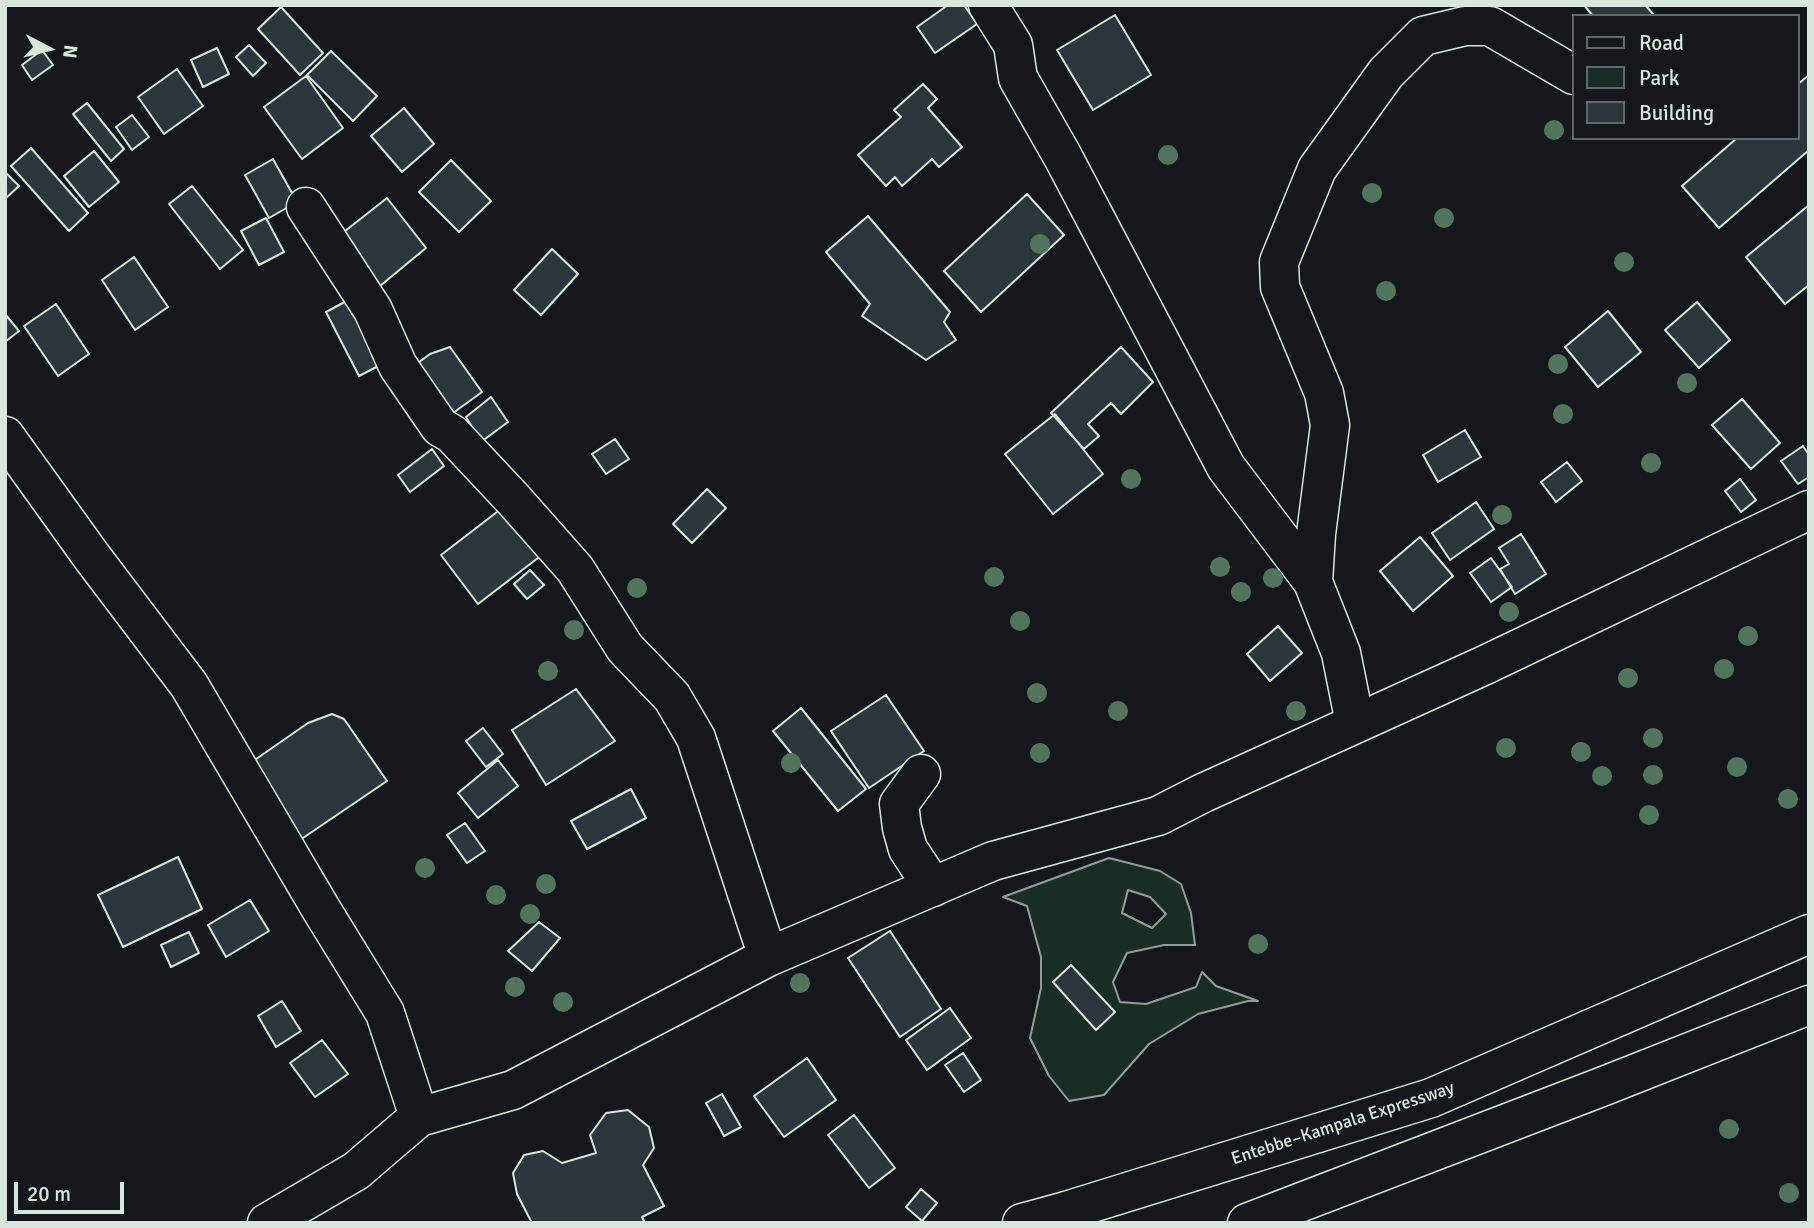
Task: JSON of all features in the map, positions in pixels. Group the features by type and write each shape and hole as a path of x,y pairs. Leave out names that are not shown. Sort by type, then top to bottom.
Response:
{"main road":[{"path":"988,5 1013,46 1018,78 1063,157 1226,467 1313,582 1341,653 1355,723"},
{"path":"1313,582 1316,534 1330,425 1324,393 1280,288 1279,262 1317,169 1386,73 1423,36 1465,26 1490,26 1573,74"},
{"path":"306,207 373,310 398,366 440,427 452,434 575,569 625,648 672,697 696,738 768,957"},
{"path":"5,436 189,685 385,1013 419,1117"},
{"path":"267,1223 356,1171 419,1117 513,1090 768,957 993,861 1158,816 1485,665 1809,510"},
{"path":"921,774 899,804 908,849 933,887"},
{"name":"Entebbe–Kampala Expressway","path":"1022,1223 1431,1098 1809,934"},
{"path":"1247,1223 1809,1005"}],"green space":[{"path":"1109,858 1160,871 1181,884 1191,913 1195,945 1164,945 1127,953 1113,982 1120,1002 1146,1004 1196,987 1202,972 1216,986 1258,1001 1248,1001 1198,1014 1149,1044 1104,1095 1069,1101 1049,1076 1030,1038 1041,988 1041,957 1027,906 1003,897","holes":["1128,890 1150,897 1166,914 1152,928 1122,913"]}],"building":[{"path":"948,5 964,5 977,24 935,53 917,27"},
{"path":"1584,5 1645,5 1653,14 1591,14"},
{"path":"281,7 323,53 300,75 258,29"},
{"path":"1115,15 1151,75 1093,110 1057,50"},
{"path":"249,45 266,63 253,76 236,57"},
{"path":"217,48 229,74 203,87 191,60"},
{"path":"42,50 53,65 32,80 22,65"},
{"path":"331,51 377,96 353,121 307,75"},
{"path":"177,69 203,106 164,134 138,97"},
{"path":"1809,75 1809,150 1719,228 1682,186 1735,140 1800,140 1800,82"},
{"path":"306,76 343,128 302,159 264,107"},
{"path":"923,84 937,99 928,108 962,147 939,167 932,159 902,186 895,177 886,186 858,155 901,117 894,110"},
{"path":"87,103 124,149 111,161 73,114"},
{"path":"404,108 434,144 402,172 371,136"},
{"path":"132,115 149,137 132,150 116,127"},
{"path":"31,148 88,213 69,231 11,166"},
{"path":"94,151 119,182 89,207 64,176"},
{"path":"273,159 297,202 269,218 245,175"},
{"path":"451,160 491,201 459,232 419,192"},
{"path":"5,172 19,186 5,199"},
{"path":"192,186 243,250 220,269 169,204"},
{"path":"1027,194 1064,235 981,312 944,271"},
{"path":"387,198 426,248 380,286 340,235"},
{"path":"1809,205 1809,285 1785,304 1746,257"},
{"path":"868,216 950,312 944,322 956,340 926,360 862,316 870,304 826,252"},
{"path":"266,218 284,252 259,265 241,231"},
{"path":"552,249 578,274 541,315 514,290"},
{"path":"134,257 168,307 135,330 102,280"},
{"path":"358,295 390,360 359,376 326,312"},
{"path":"1697,302 1730,340 1699,368 1665,330"},
{"path":"56,304 89,354 58,376 24,326"},
{"path":"1608,311 1641,352 1598,387 1565,347"},
{"path":"5,314 19,331 5,342"},
{"path":"450,347 482,392 442,421 407,371 430,354"},
{"path":"1121,347 1153,382 1121,414 1111,403 1088,424 1099,436 1084,449 1051,413"},
{"path":"491,397 508,422 481,442 466,417"},
{"path":"1742,399 1780,443 1751,469 1712,425"},
{"path":"1055,414 1103,474 1053,514 1005,454"},
{"path":"1465,430 1481,457 1438,482 1423,455"},
{"path":"615,439 629,459 606,474 592,454"},
{"path":"1803,446 1809,455 1809,477 1798,484 1781,461"},
{"path":"432,449 444,466 410,492 398,475"},
{"path":"1567,462 1582,481 1556,502 1541,482"},
{"path":"1740,479 1756,500 1741,512 1725,491"},
{"path":"707,489 726,508 692,543 673,524"},
{"path":"510,502 547,551 478,604 441,555"},
{"path":"1476,502 1494,529 1450,560 1432,533"},
{"path":"1521,534 1546,574 1515,594 1500,569 1509,564 1499,548"},
{"path":"1420,537 1453,576 1413,611 1380,571"},
{"path":"1491,558 1512,587 1491,602 1470,573"},
{"path":"530,570 544,585 527,599 514,584"},
{"path":"1278,626 1302,653 1270,681 1247,654"},
{"path":"576,689 615,741 546,785 512,730"},
{"path":"886,695 924,751 869,788 831,731"},
{"path":"801,708 866,789 838,811 773,731"},
{"path":"332,714 344,719 387,781 297,842 246,766 308,723"},
{"path":"483,728 503,754 486,767 466,741"},
{"path":"498,760 518,786 478,818 458,793"},
{"path":"631,789 646,818 587,849 571,821"},
{"path":"465,823 485,851 467,863 447,835"},
{"path":"178,857 202,909 123,947 98,895"},
{"path":"250,900 269,931 226,957 208,925"},
{"path":"539,922 560,938 532,971 508,951"},
{"path":"890,931 941,1009 900,1037 848,958"},
{"path":"189,932 199,953 171,967 161,945"},
{"path":"1071,965 1115,1012 1096,1030 1053,982"},
{"path":"282,1001 301,1031 276,1047 258,1016"},
{"path":"950,1008 971,1038 927,1070 906,1040"},
{"path":"322,1040 348,1074 315,1097 290,1063"},
{"path":"963,1053 981,1080 964,1092 945,1065"},
{"path":"807,1058 836,1100 784,1137 754,1096"},
{"path":"722,1094 741,1127 724,1136 706,1103"},
{"path":"628,1110 649,1127 654,1148 643,1165 664,1206 642,1217 645,1223 532,1223 517,1194 513,1173 524,1155 543,1151 562,1163 596,1153 590,1135 606,1113"},
{"path":"854,1115 895,1168 869,1188 828,1135"},
{"path":"921,1189 937,1203 922,1221 906,1207"}]}
